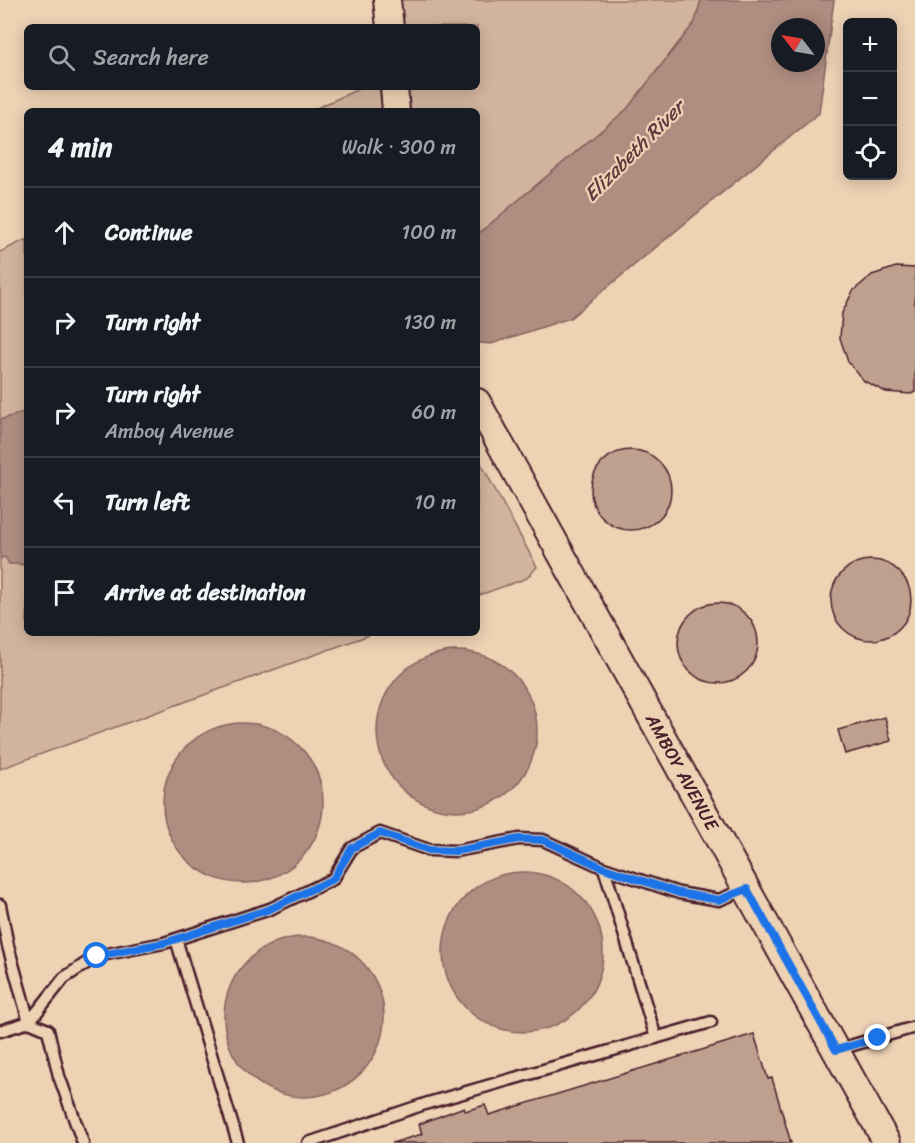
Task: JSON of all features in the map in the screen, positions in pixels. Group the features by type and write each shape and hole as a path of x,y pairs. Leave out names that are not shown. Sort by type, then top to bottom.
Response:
{"street":[{"path":"387,0 390,24"},
{"path":"394,90 396,108"},
{"name":"AMBOY AVENUE","path":"480,407 887,1143"}],"lane":[{"path":"0,1031 29,1022 64,978 97,956 176,939 270,909 333,879 352,848 380,833 429,850 456,851 519,839 543,840 604,868 679,893 719,900 747,889"},
{"path":"604,868 656,1038"},
{"path":"0,905 8,946 29,1022"},
{"path":"176,939 238,1143"},
{"path":"29,1022 48,1030 59,1076 83,1143"},
{"path":"308,1143 428,1103 711,1022"},
{"path":"836,1050 915,1027"}],"shaded area":[{"path":"390,0 701,0 695,22 627,109 480,232 480,108 317,108 356,90 480,90 480,24 391,24"},
{"path":"24,240 24,412 0,420 0,252"},
{"path":"480,462 537,567 527,578 480,595"},
{"path":"5,557 24,565 24,636 367,636 0,769 0,558"}],"water":[{"name":"Elizabeth River","path":"701,0 834,0 825,68 825,18 771,18 771,72 824,72 819,113 570,318 491,344 480,343 480,232 627,109 695,22"},
{"path":"24,412 24,564 9,564 5,557 0,558 0,420"},
{"path":"457,651 473,652 488,657 502,664 514,674 524,686 531,700 536,715 536,747 531,762 524,776 514,788 502,798 488,805 473,810 457,811 441,810 426,805 412,798 400,788 390,776 383,762 378,747 377,731 378,715 383,700 390,686 400,674 412,664 426,657 441,652"},
{"path":"243,723 259,724 274,729 288,736 300,746 310,758 317,772 322,787 322,819 317,834 310,848 300,860 288,870 274,877 259,882 243,883 227,882 212,877 198,870 186,860 176,848 169,834 164,819 163,803 164,787 169,772 176,758 186,746 198,736 212,729 227,724"},
{"path":"523,872 539,873 554,878 568,885 580,895 590,907 597,921 602,936 602,968 597,983 590,997 580,1009 568,1019 554,1026 539,1031 523,1032 507,1031 492,1026 478,1019 466,1009 456,997 449,983 444,968 443,952 444,936 449,921 456,907 466,895 478,885 492,878 507,873"},
{"path":"304,937 320,938 335,943 349,950 361,960 371,972 378,986 383,1001 383,1033 378,1048 371,1062 361,1074 349,1084 335,1091 320,1096 304,1097 288,1096 273,1091 259,1084 247,1074 237,1062 230,1048 225,1033 224,1017 225,1001 230,986 237,972 247,960 259,950 273,943 288,938"}],"building":[{"path":"896,267 915,268 915,392 911,394 886,392 864,381 848,362 840,338 842,313 853,291 872,275"},
{"path":"631,450 646,453 659,462 668,475 671,490 668,505 659,518 646,527 631,530 616,527 603,518 594,505 591,490 594,475 603,462 616,453"},
{"path":"871,560 886,563 899,572 908,585 911,600 908,615 899,628 886,637 871,640 856,637 843,628 834,615 831,600 834,585 843,572 856,563"},
{"path":"718,603 733,606 746,615 755,628 758,643 755,658 746,671 733,680 718,683 703,680 690,671 681,658 678,643 681,628 690,615 703,606"},
{"path":"885,717 891,741 845,754 838,730"},
{"path":"754,1034 768,1079 772,1078 791,1143 392,1143 422,1134 419,1124 464,1107 465,1111 485,1105 489,1115"}],"route":[{"path":"97,956 164,943 270,909 333,879 352,848 380,833 400,842 429,850 456,851 519,839 543,840 604,868 679,893 719,900 747,889 836,1050 878,1038"}]}
